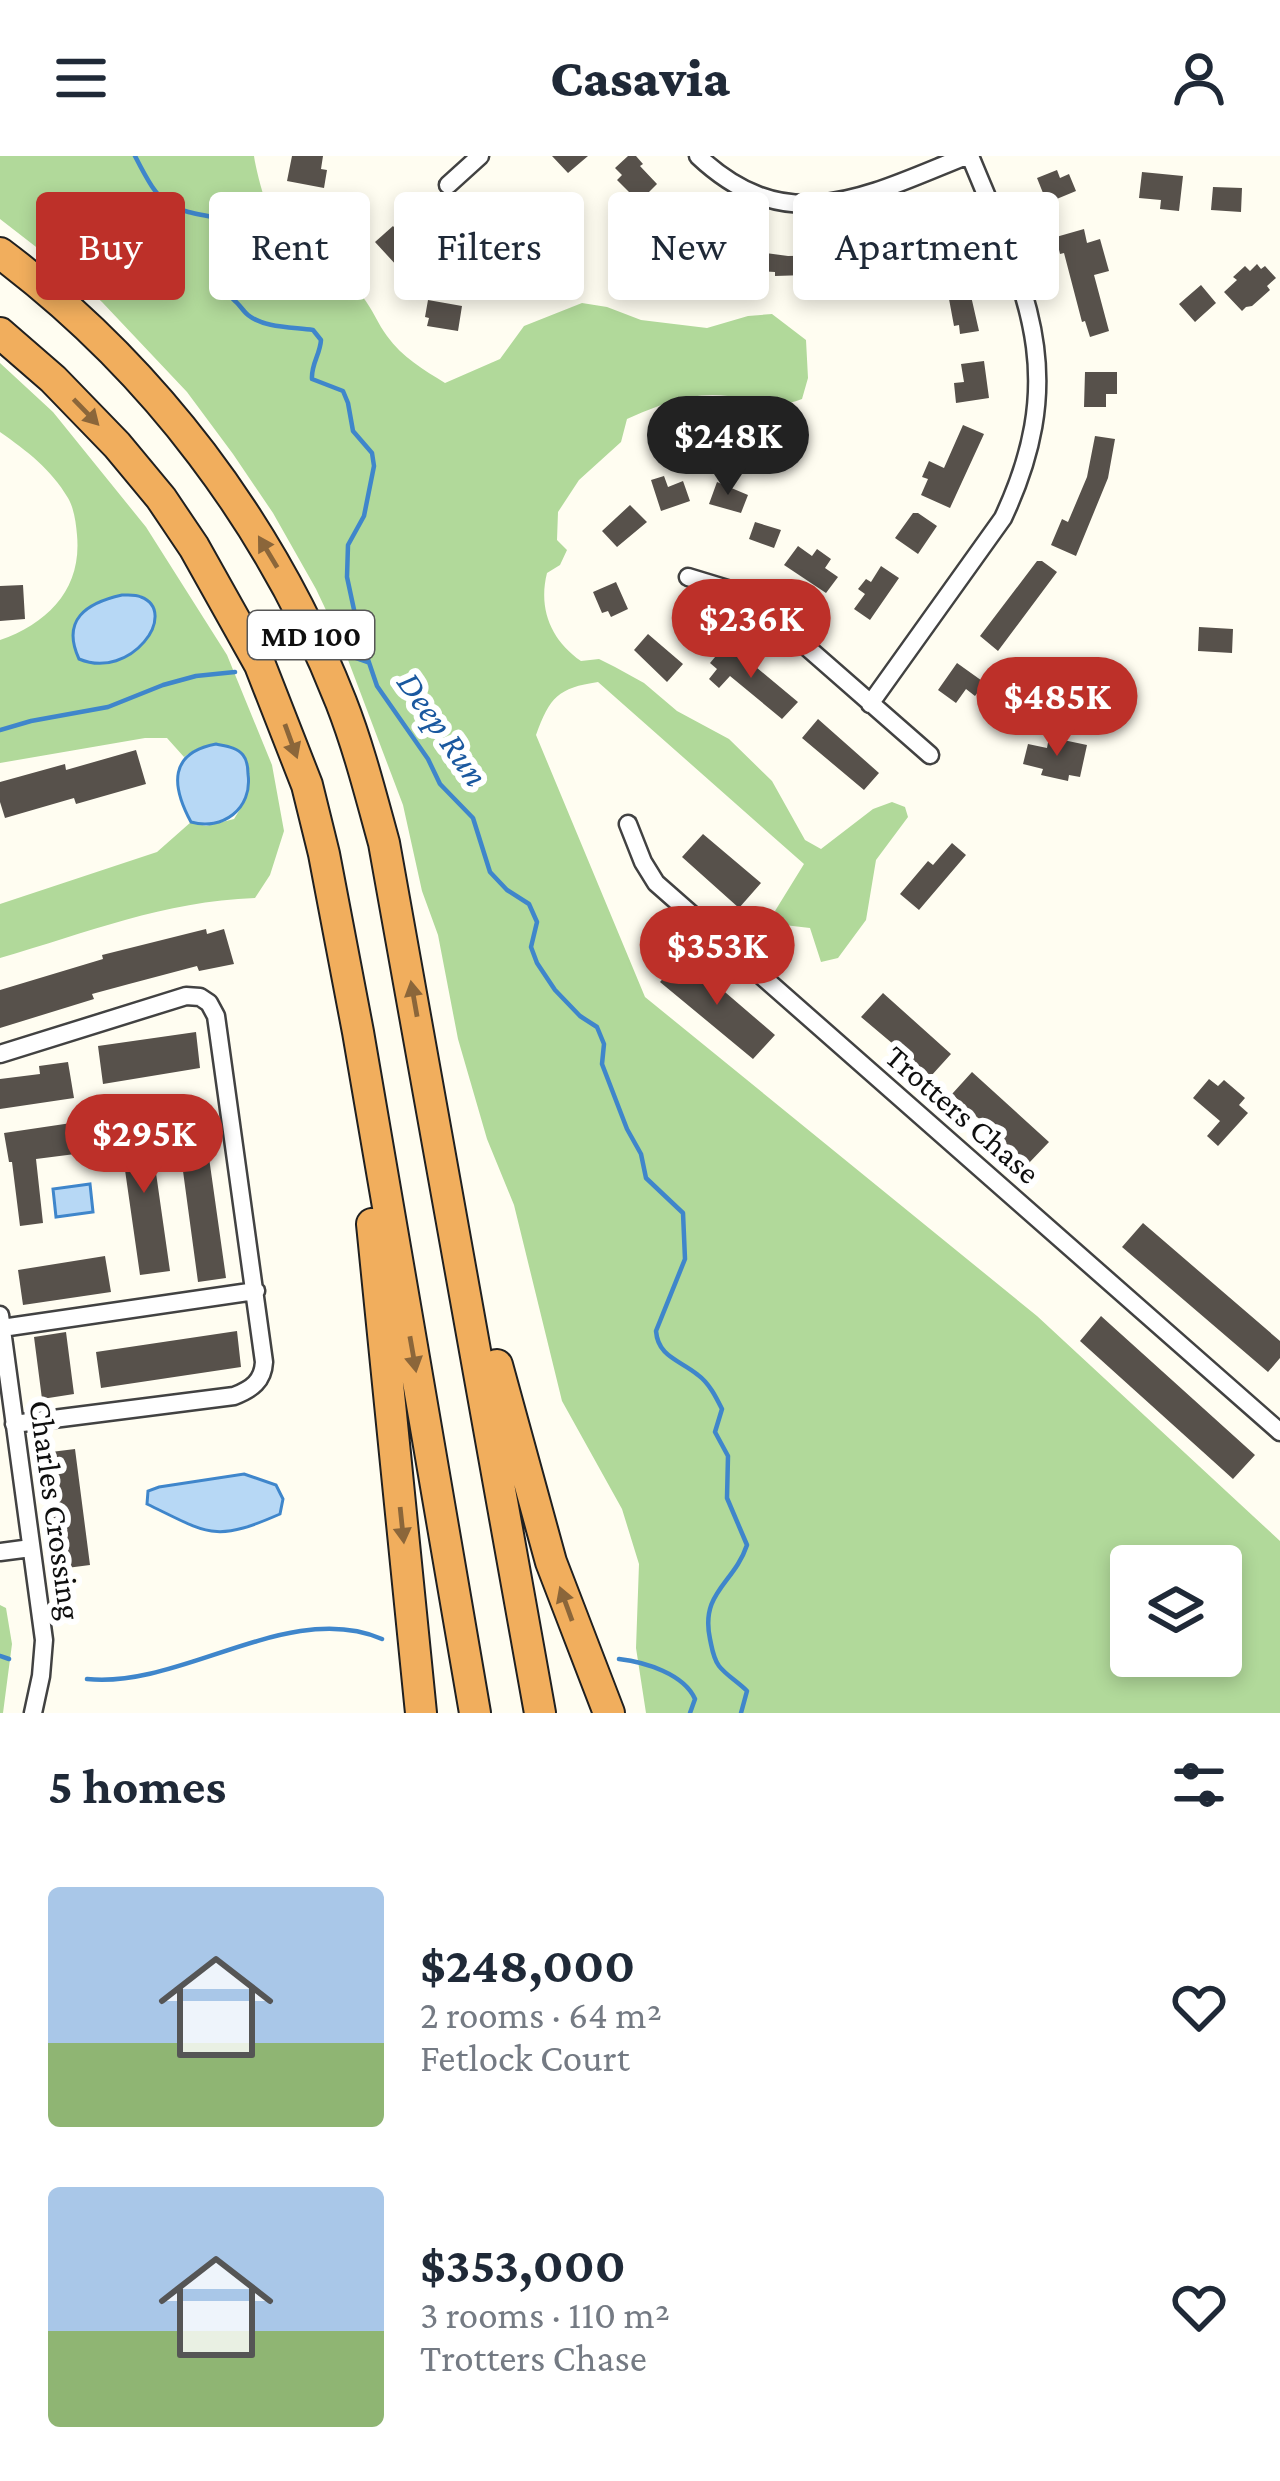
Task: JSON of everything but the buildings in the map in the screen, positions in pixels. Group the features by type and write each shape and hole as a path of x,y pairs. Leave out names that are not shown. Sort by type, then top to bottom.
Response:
{"highway":[{"name":"MD 100","path":"0,253 98,336 208,460 286,583 341,702 384,843 539,1713"},
{"name":"MD 100","path":"0,333 117,445 194,547 260,665 307,785 358,1032 475,1713"},
{"path":"358,1032 374,1247 421,1713"},
{"path":"435,1114 551,1562 609,1713"}],"street":[{"path":"448,185 480,156"},
{"path":"698,156 746,192 805,205 870,195 968,156 1019,277 1035,333 1038,366 1036,405 1019,484 1003,518 869,704"},
{"path":"688,577 753,600 931,755"},
{"name":"Trotters Chase","path":"628,824 656,883 1280,1432"},
{"path":"0,1054 186,996 209,1003 216,1016 228,1087 264,1371 254,1386 234,1396 14,1424"},
{"path":"1,1322 256,1291"},
{"name":"Charles Crossing","path":"1,1322 44,1640 33,1713"},
{"path":"0,1552 31,1548"}],"green space":[{"path":"0,156 254,156 263,192 209,192 209,300 365,300 399,350 445,383 500,359 524,326 582,303 641,320 707,328 772,314 806,340 808,378 802,399 774,404 728,396 688,397 627,419 621,442 579,480 558,512 557,540 567,550 560,565 547,573 544,599 549,623 581,661 599,659 615,667 644,683 677,711 729,739 772,781 805,840 821,849 873,809 892,802 905,807 908,817 876,860 866,920 838,958 821,962 810,928 784,925 775,911 804,864 598,682 557,696 536,735 645,997 1037,1316 1280,1541 1280,1713 646,1713 636,1648 639,1564 622,1509 562,1401 514,1205 487,1139 458,1039 438,935 422,891 403,805 342,644 273,513 233,454 187,392 100,300 185,300 185,192 36,192 36,247 0,219"},
{"path":"0,363 53,412 146,527 227,655 272,765 284,831 270,875 255,898 157,912 0,958 0,904 157,852 191,822 206,826 234,819 245,801 242,754 227,747 206,746 184,757 167,738 145,738 0,763 0,640 33,624 59,601 74,571 77,535 72,506 61,488 46,469 0,432"},
{"path":"0,1605 6,1608 12,1644 3,1713 0,1713"}],"water":[{"path":"122,595 139,596 152,605 155,616 144,642 116,661 79,659 73,634 80,615"},
{"path":"216,744 244,757 246,798 224,820 191,822 180,795 178,772 189,755"},
{"path":"90,1184 93,1212 56,1217 53,1189"},
{"path":"244,1474 276,1485 283,1499 280,1514 240,1529 212,1531 147,1504 148,1491 159,1487"}],"waterway":[{"name":"Deep Run","path":"135,156 168,204 224,219 233,231 222,276 228,293 246,313 270,325 313,330 321,340 312,379 343,391 353,431 372,453 374,466 364,516 348,545 347,577 377,686 440,784 473,818 490,872 529,904 537,922 531,947 537,963 555,990 597,1027 604,1044 602,1064 641,1154 646,1178 683,1213 685,1259 656,1331 665,1352 702,1378 722,1409 715,1432 728,1456 727,1498 747,1545 714,1599 708,1623 717,1663 747,1691 741,1713"},
{"path":"350,656 367,662"},
{"path":"0,730 108,707 196,676 235,672"},
{"path":"87,1679 123,1679 160,1671 310,1630 347,1630 382,1639"},
{"path":"0,1656 9,1659"},
{"path":"619,1659 673,1676 695,1699 690,1713"}]}
